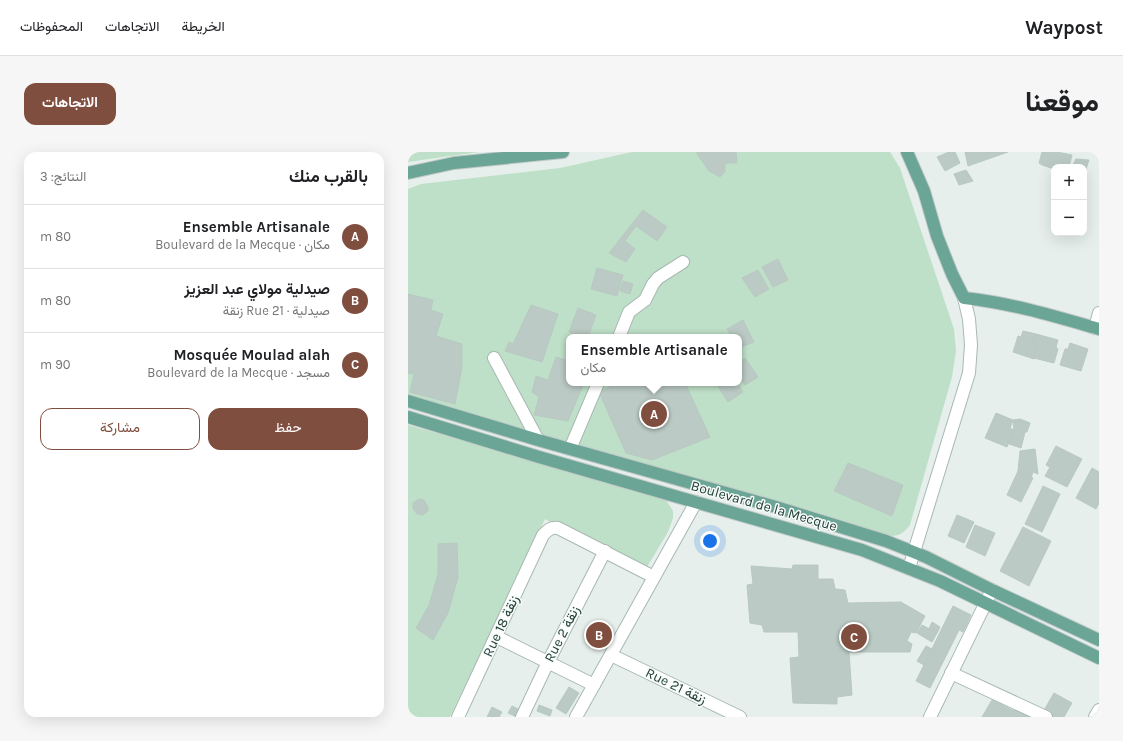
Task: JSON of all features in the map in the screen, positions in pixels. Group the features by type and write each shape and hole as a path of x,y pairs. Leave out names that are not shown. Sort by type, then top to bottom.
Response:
{"main road":[{"path":"408,173 454,163 562,152"},
{"path":"906,152 924,191 936,236 964,298 993,301 1031,309 1097,328"},
{"name":"Boulevard de la Mecque","path":"408,401 872,536 914,552 1099,640"},
{"name":"Boulevard de la Mecque","path":"408,417 538,457 862,550 909,568 986,603 1099,658"},
{"path":"690,483 691,501"},
{"path":"711,507 717,490"}],"street":[{"path":"620,334 629,312 645,300 653,284 658,278 683,262"},
{"path":"909,568 969,374 972,344 969,319 964,298"},
{"path":"1097,328 1099,314"},
{"path":"494,358 538,440"},
{"path":"570,449 597,386"},
{"path":"576,717 654,577 691,501"},
{"name":"Rue 18 زنقة","path":"458,717 544,535 551,528 558,528 605,551"},
{"path":"605,551 654,577"},
{"name":"Rue 2 زنقة","path":"522,717 548,662 605,551"},
{"path":"930,717 992,590"},
{"path":"497,637 594,685"},
{"name":"Rue 21 زنقة","path":"611,655 740,717"},
{"path":"951,673 1046,717"},
{"path":"1095,717 1099,710"}],"green space":[{"path":"408,152 479,152 408,162"},
{"path":"632,152 890,152 900,168 954,329 956,351 952,377 910,525 902,533 884,536 408,397 408,189 421,184 560,168"},
{"path":"408,425 652,494 666,500 673,511 673,518 668,532 647,567 592,547 545,519 450,717 408,717"}],"building":[{"path":"697,152 736,152 737,163 725,163 725,172 720,177 709,171"},
{"path":"949,152 955,152 960,163 945,171 937,157"},
{"path":"965,152 1008,152 968,166"},
{"path":"1042,152 1057,152 1072,155 1070,164 1051,164 1051,168 1039,163"},
{"path":"1076,159 1089,160 1087,166 1087,164 1074,164"},
{"path":"966,170 973,181 959,185 954,174"},
{"path":"643,210 667,227 657,241 636,226 625,241 635,249 626,262 609,253"},
{"path":"778,259 788,280 773,287 762,267"},
{"path":"597,268 623,275 617,296 591,289"},
{"path":"758,270 769,289 755,297 742,278"},
{"path":"623,281 633,284 630,294 620,291"},
{"path":"408,294 433,300 431,310 443,314 436,336 462,344 462,367 455,404 410,392 414,374 408,373"},
{"path":"531,305 558,314 542,362 505,351 509,342 513,344"},
{"path":"578,308 596,315 589,334 575,334 569,332"},
{"path":"743,320 754,342 742,347 742,334 730,334 727,329"},
{"path":"1023,331 1036,334 1033,346 1037,347 1034,359 1013,352 1018,336 1021,337"},
{"path":"1036,334 1058,340 1056,347 1058,349 1054,363 1034,358 1037,347 1033,346"},
{"path":"1070,343 1088,349 1081,371 1060,365 1065,349 1068,349"},
{"path":"556,357 566,360 566,386 583,386 568,421 534,415 539,397 532,392 536,376 548,380"},
{"path":"745,358 758,377 745,385 742,380 742,360"},
{"path":"612,386 686,386 710,437 652,460 626,453 599,392"},
{"path":"718,386 739,386 743,392 728,402"},
{"path":"996,413 1013,420 1010,428 1014,430 1007,447 985,438"},
{"path":"1020,419 1030,423 1027,432 1025,432 1021,448 1009,444 1014,430 1013,420"},
{"path":"1056,446 1082,459 1067,487 1045,476 1050,467 1046,465"},
{"path":"1035,449 1038,474 1033,472 1031,478 1018,471 1020,451"},
{"path":"848,463 903,485 892,516 834,491"},
{"path":"1092,468 1099,472 1099,503 1096,509 1076,498"},
{"path":"1018,471 1033,478 1021,502 1007,495"},
{"path":"1043,486 1060,494 1042,532 1025,524"},
{"path":"419,499 424,500 428,507 428,511 423,515 417,514 413,509 413,503"},
{"path":"957,515 974,522 964,543 948,536"},
{"path":"975,525 995,533 985,556 966,547"},
{"path":"1023,527 1051,541 1029,586 1000,571"},
{"path":"457,543 458,577 448,613 433,640 416,628 429,605 438,574 438,544"},
{"path":"793,565 818,565 818,579 833,579 835,589 845,590 848,603 901,602 925,616 916,633 911,632 907,641 912,644 910,652 849,652 852,695 837,697 837,704 793,703 790,658 799,657 798,632 764,632 762,625 750,623 747,585 753,584 751,566 792,569"},
{"path":"953,606 971,615 963,632 959,630 930,688 916,681"},
{"path":"932,622 940,627 937,633 929,629"},
{"path":"922,625 937,633 932,642 917,633"},
{"path":"926,646 932,649 924,665 917,661"},
{"path":"569,687 579,693 566,714 556,708"},
{"path":"1054,693 1072,703 1064,717 1052,717 1043,712"},
{"path":"992,700 1014,711 1011,717 982,717"},
{"path":"539,705 552,710 550,716 537,711"},
{"path":"512,706 522,711 517,717 508,713"},
{"path":"492,707 502,712 499,717 487,717"},
{"path":"1015,710 1030,717 1011,717"}],"place":[{"name":"Ensemble Artisanale","path":"654,414"},
{"name":"صيدلية مولاي عبد العزيز","path":"599,635"},
{"name":"Mosquée Moulad alah","path":"854,637"}]}
